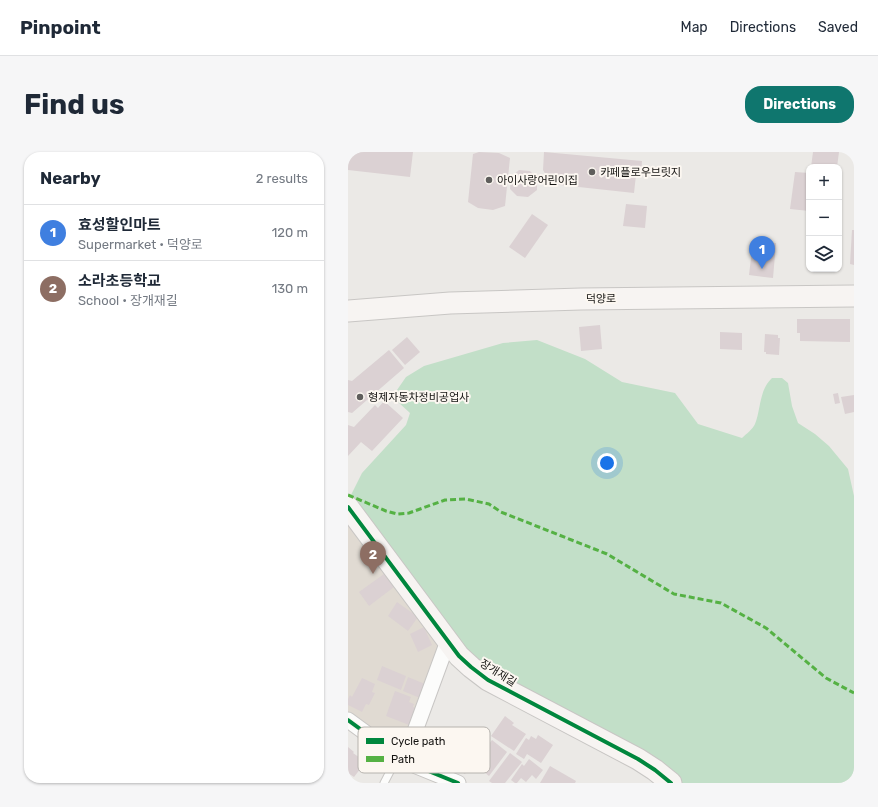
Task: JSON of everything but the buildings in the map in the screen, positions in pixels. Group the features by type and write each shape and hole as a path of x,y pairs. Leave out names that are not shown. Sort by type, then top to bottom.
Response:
{"main road":[{"name":"덕양로","path":"348,310 450,303 581,299 854,296"},
{"name":"장개재길","path":"348,507 463,659 488,680 638,759 671,783"}],"street":[{"path":"414,727 448,641"},
{"path":"348,720 358,727"},
{"path":"434,773 458,783"}],"lane":[{"path":"384,783 391,773"}],"shaded area":[{"path":"348,507 448,641 416,727 358,727 348,720"}],"green space":[{"path":"537,340 585,359 622,382 675,393 698,424 742,438 755,424 762,394 772,378 782,378 788,383 792,406 798,423 815,434 829,446 848,469 854,496 854,783 671,783 488,680 348,501 362,473 406,425 410,413 398,402 397,390 406,377 424,366 503,343"}],"marked path":[{"path":"348,495 397,514 409,513 445,500 466,499 489,504 501,512 607,554 674,594 721,603 766,628 826,678 854,693"}],"cycle path":[{"path":"348,507 459,656 471,667 488,680 638,759 671,783"},
{"path":"348,720 358,727"},
{"path":"433,773 458,783"}],"place":[{"name":"카페플로우브릿지","path":"592,172"},
{"name":"아이사랑어린이집","path":"489,180"},
{"name":"효성할인마트","path":"762,269"},
{"name":"형제자동차정비공업사","path":"360,397"},
{"name":"소라초등학교","path":"373,574"}]}
